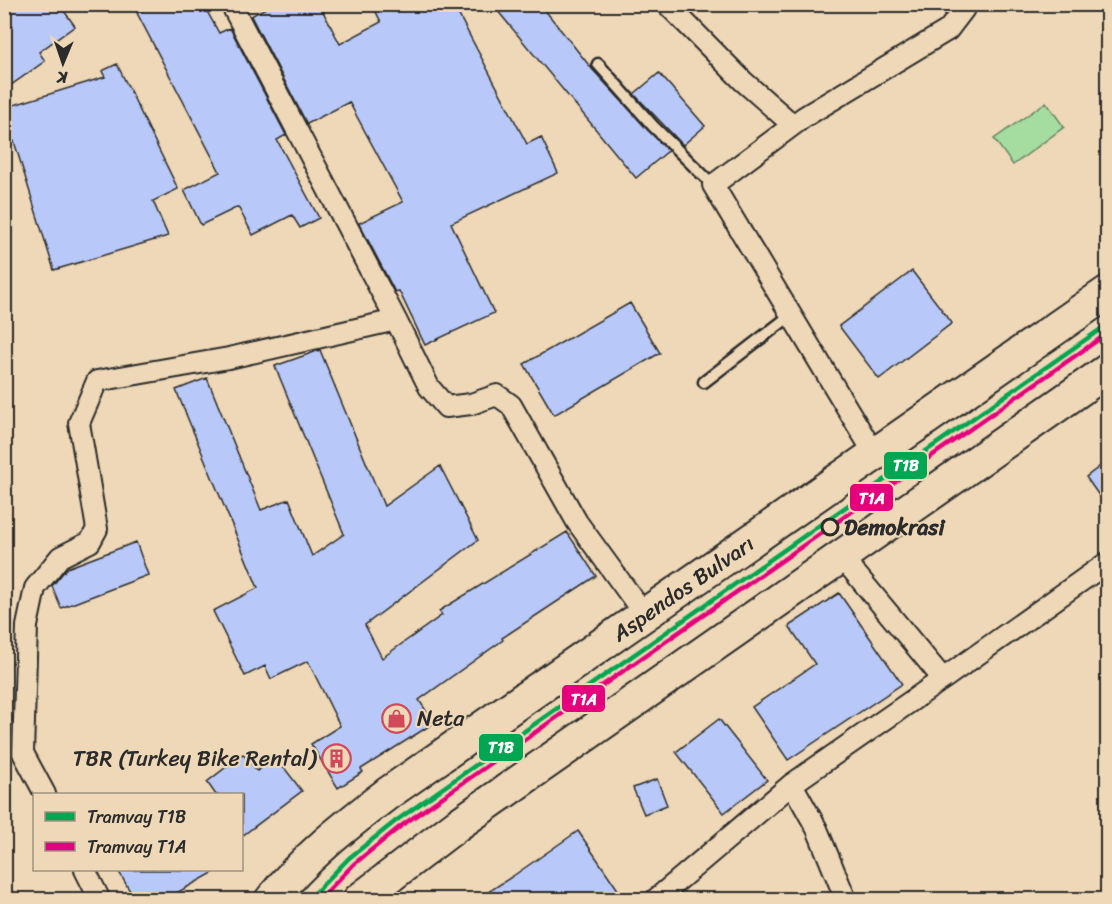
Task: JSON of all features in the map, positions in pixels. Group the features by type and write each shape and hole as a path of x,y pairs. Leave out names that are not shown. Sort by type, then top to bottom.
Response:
{"main road":[{"name":"Aspendos Bulvarı","path":"271,900 336,832 489,720 1107,292"},
{"path":"359,900 457,825 1107,370"}],"street":[{"path":"231,4 429,387 446,407 471,404 497,395 511,405 577,522 644,614"},
{"path":"667,4 735,73 793,125"},
{"path":"874,453 713,185 793,125 948,30 964,9 964,4"},
{"path":"44,793 23,753 27,626 35,588 60,557 90,542 97,529 79,423 97,381 229,358 396,320"},
{"path":"842,556 943,679"},
{"path":"655,900 792,784 1107,562"},
{"path":"792,784 816,829 846,900"},
{"path":"85,871 100,900"}],"lane":[{"path":"598,64 653,126 713,185"},
{"path":"704,382 791,315"}],"green space":[{"path":"1046,102 1064,127 1013,165 994,139"}],"building":[{"path":"4,4 59,4 75,26 39,52 45,61 4,90"},
{"path":"153,4 203,4 219,33 230,28 286,135 277,140 319,218 300,228 292,215 253,235 238,207 201,225 184,190 220,172 137,13"},
{"path":"273,4 319,4 340,44 381,22 372,4 453,4 527,144 541,137 558,173 451,223 494,313 425,345 399,291 395,292 359,223 403,202 349,102 307,124 251,16"},
{"path":"492,4 540,4 592,69 668,151 636,178"},
{"path":"117,64 178,189 153,201 168,236 54,270 14,141 4,142 4,108 105,77 102,71"},
{"path":"659,73 705,126 683,145 634,94"},
{"path":"912,271 952,323 879,379 839,326"},
{"path":"630,303 660,353 554,415 524,364"},
{"path":"320,350 384,506 440,466 478,540 365,625 382,658 442,615 439,611 567,532 596,576 502,638 503,640 419,700 434,723 361,769 363,772 338,788 311,744 340,726 308,661 271,679 265,666 245,676 213,611 258,588 176,390 207,378 261,510 289,499 312,556 344,534 275,366"},
{"path":"1107,461 1107,507 1086,477"},
{"path":"136,542 148,575 61,608 52,586 67,568"},
{"path":"839,593 902,684 788,760 752,707 815,664 789,626"},
{"path":"719,719 767,780 724,813 676,752"},
{"path":"243,754 257,771 276,757 302,791 243,835 243,793 215,793 207,782"},
{"path":"657,779 667,805 644,814 633,788"},
{"path":"578,831 625,900 476,900 513,876"},
{"path":"119,871 216,871 164,900 135,900"}],"tram line":[{"name":"T1B","path":"308,900 349,858 397,820 1108,324"},
{"name":"T1A","path":"319,900 354,864 401,826 1108,333"}],"place":[{"name":"Demokrasi","path":"830,527"},
{"name":"Neta","path":"396,718"},
{"name":"TBR (Turkey Bike Rental)","path":"337,758"}]}
